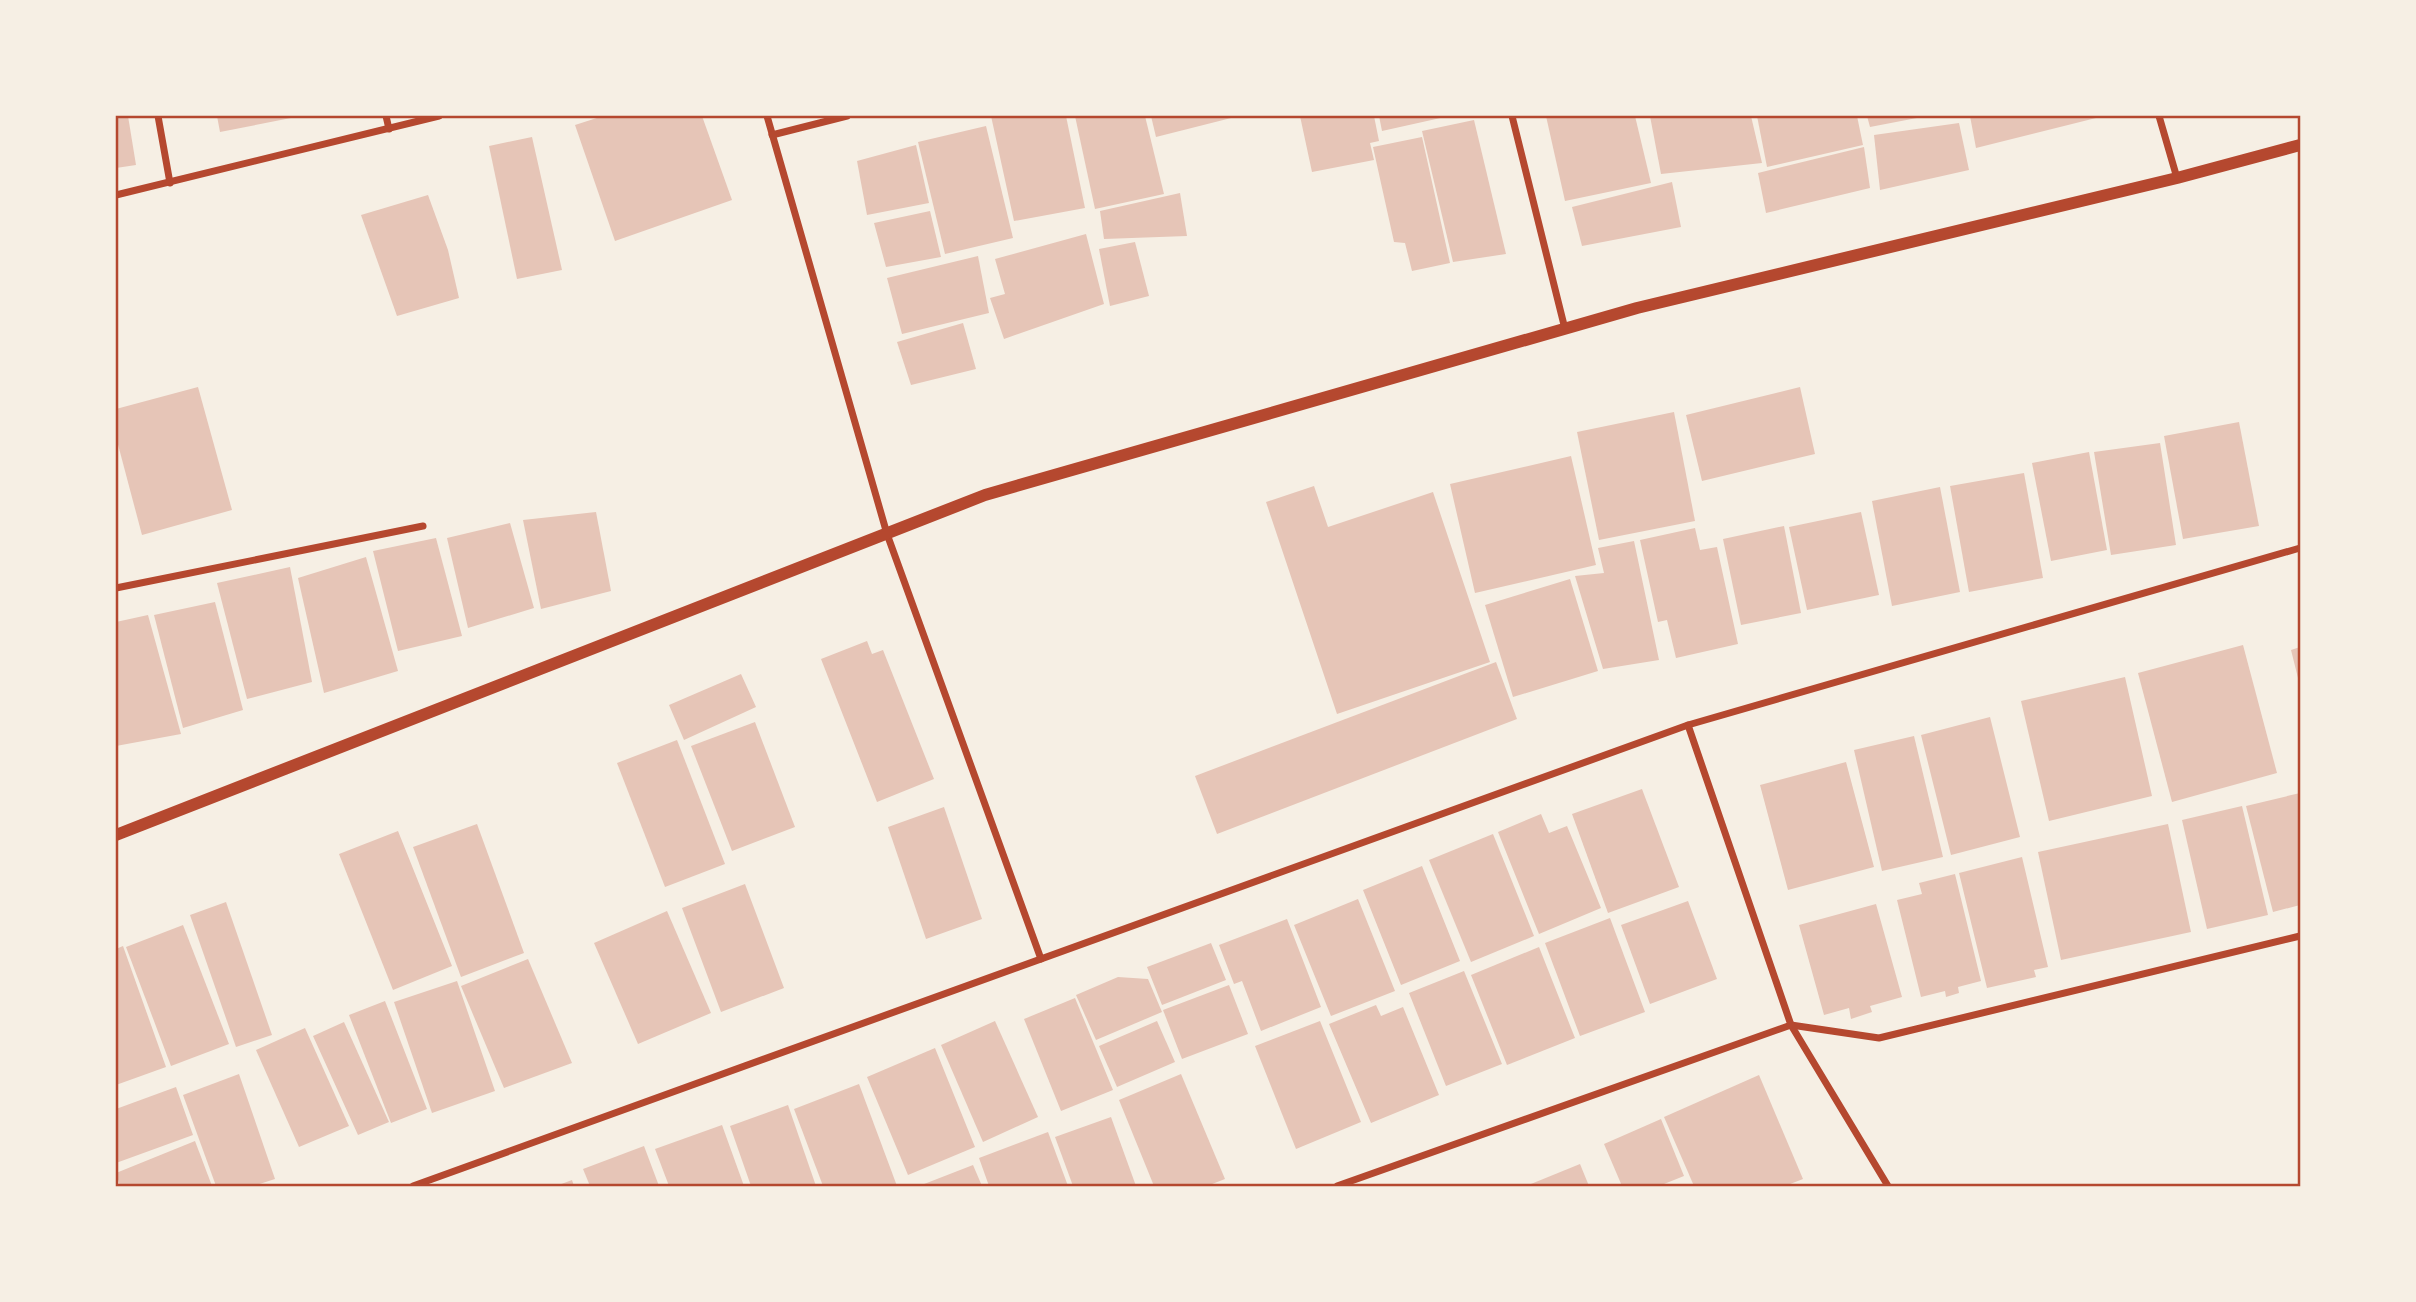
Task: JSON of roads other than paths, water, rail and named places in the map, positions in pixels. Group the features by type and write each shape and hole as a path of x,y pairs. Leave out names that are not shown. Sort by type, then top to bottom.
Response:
{"street":[{"path":"158,116 170,183"},
{"path":"386,116 389,129"},
{"path":"116,195 439,116"},
{"path":"767,116 887,534 1041,959"},
{"path":"772,135 847,116"},
{"path":"1512,116 1566,330"},
{"path":"2159,116 2177,178"},
{"path":"116,835 985,495 1637,308 2177,178 2301,145"},
{"path":"116,589 424,526"},
{"path":"413,1186 1688,725 2301,548"},
{"path":"1688,725 1791,1025 1888,1186"},
{"path":"1337,1186 1791,1025 1879,1038 2301,936"}]}
